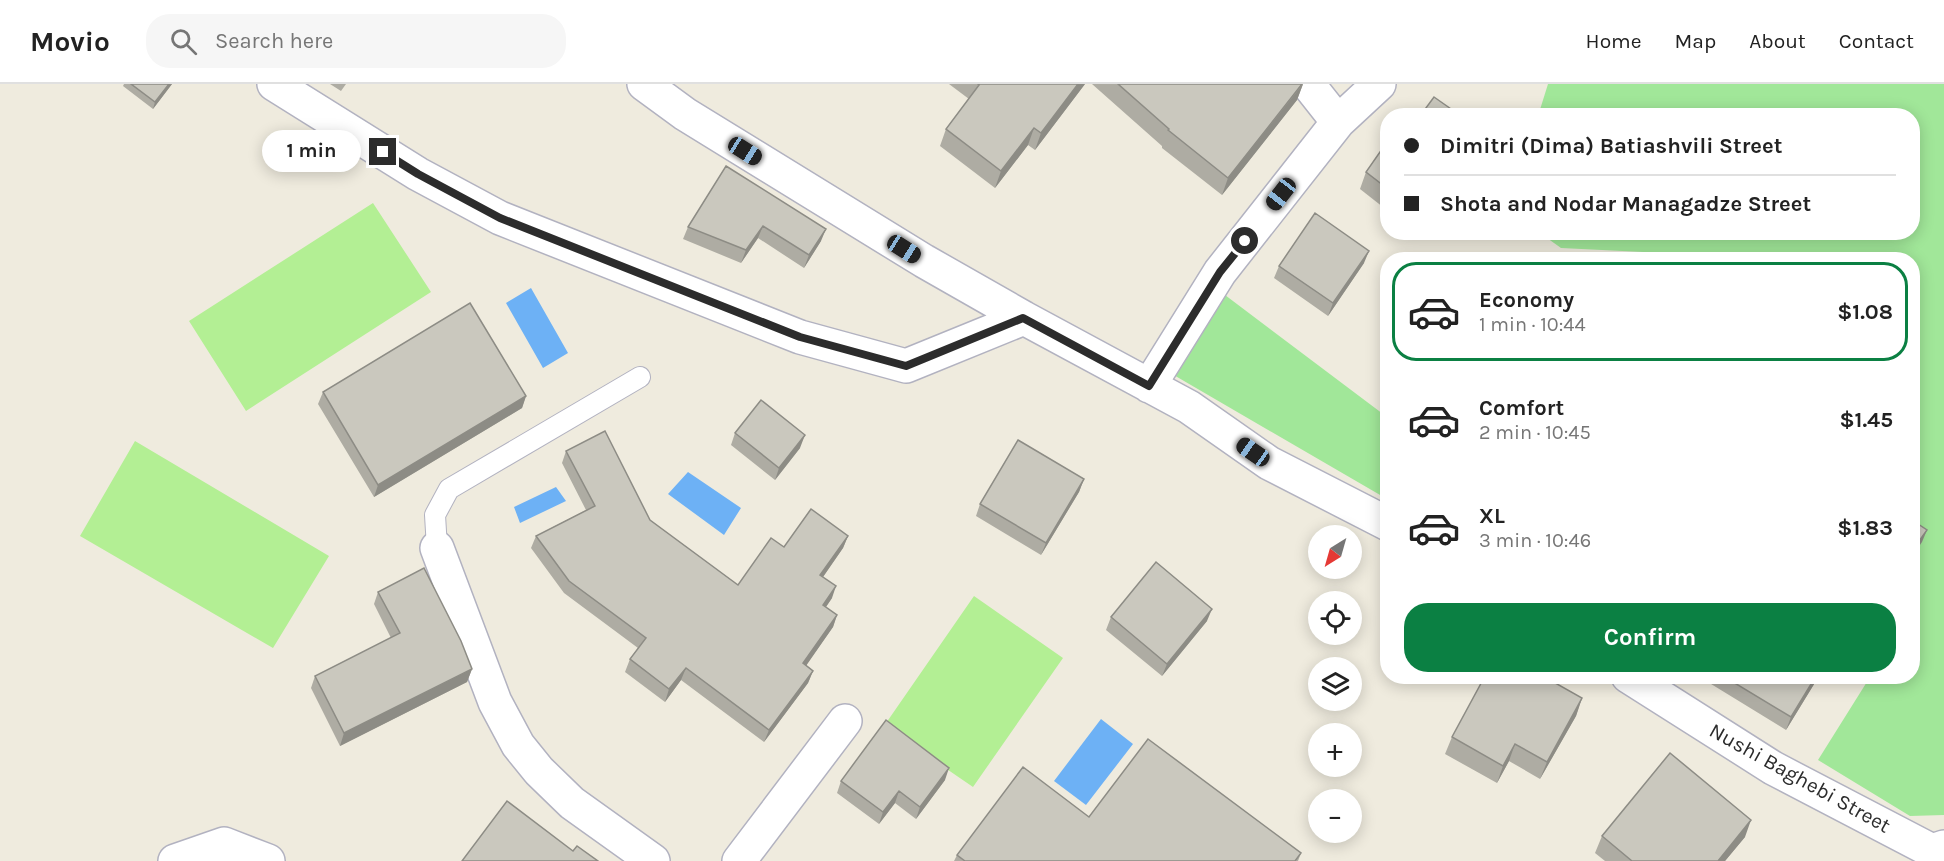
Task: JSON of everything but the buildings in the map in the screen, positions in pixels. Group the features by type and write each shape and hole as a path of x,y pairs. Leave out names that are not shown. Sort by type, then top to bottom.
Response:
{"street":[{"path":"274,84 418,174 500,218 800,337 906,366 1023,318"},
{"path":"644,84 705,126 924,261 1023,318 1189,407 1269,464 1380,520"},
{"path":"1308,84 1338,122"},
{"path":"1149,386 1220,272 1338,122 1379,84"},
{"path":"438,548 495,702 518,745 539,771 572,803 653,861"},
{"name":"Nushi Baghebi Street","path":"1641,684 1773,768 1932,851 1944,847"},
{"path":"739,861 845,722"},
{"path":"175,861 224,844 268,861"}],"lane":[{"path":"438,548 435,516 449,489 640,377"}],"green space":[{"path":"1548,84 1944,84 1944,815 1910,816 1818,760 1866,684 1920,684 1920,252 1643,252 1561,248 1550,240 1920,240 1920,108 1540,108"},
{"path":"373,203 431,292 246,411 189,321"},
{"path":"1225,295 1380,412 1380,495 1172,374"},
{"path":"135,441 329,556 273,648 80,536"},
{"path":"974,596 1063,658 973,787 884,726"}],"water":[{"path":"531,288 568,353 543,368 506,303"},
{"path":"688,472 741,508 724,535 668,494"},
{"path":"556,487 566,501 520,523 514,507"},
{"path":"1101,719 1133,744 1086,805 1054,781"}],"route":[{"path":"383,152 418,174 500,218 800,337 906,366 1023,318 1149,386 1220,272 1245,241"}]}
